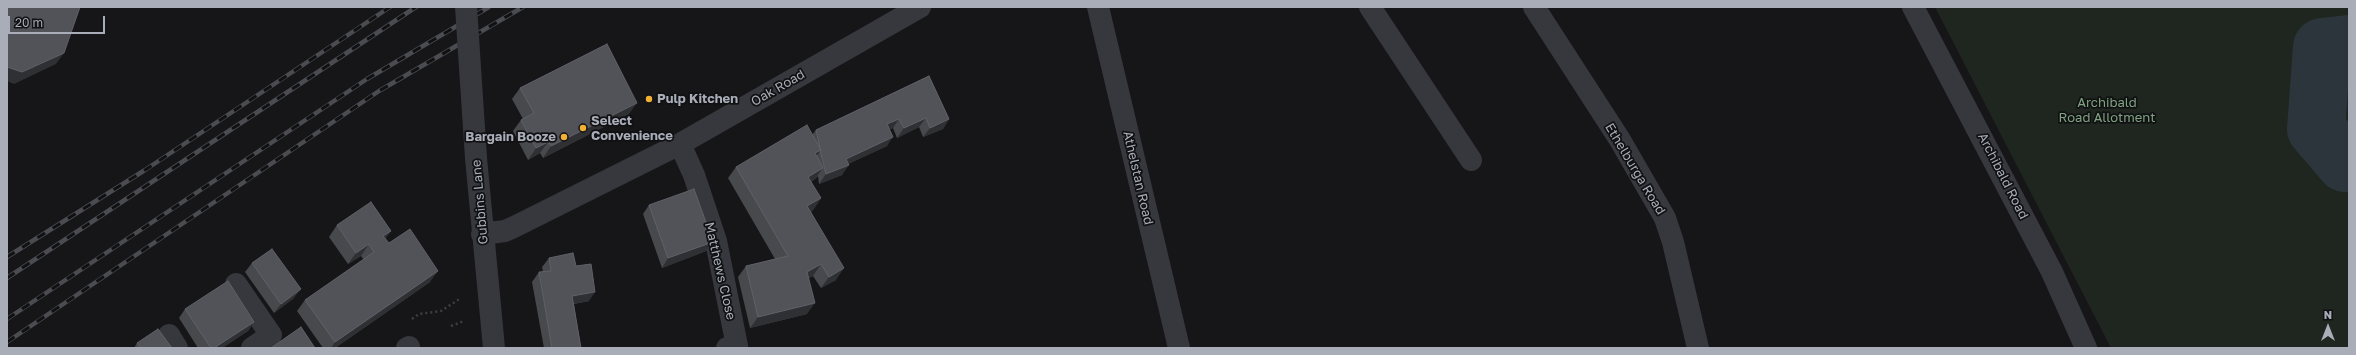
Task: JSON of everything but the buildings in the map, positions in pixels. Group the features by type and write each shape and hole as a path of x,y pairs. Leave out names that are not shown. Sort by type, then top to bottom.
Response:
{"street":[{"name":"Gubbins Lane","path":"466,7 482,234 494,348"},
{"name":"Oak Road","path":"482,234 505,231 514,227 680,144 920,7"},
{"name":"Athelstan Road","path":"1098,7 1179,348"},
{"path":"1370,7 1471,160"},
{"name":"Ethelburga Road","path":"1534,7 1620,140 1665,218 1673,242 1698,348"},
{"name":"Archibald Road","path":"1913,7 2052,272 2086,348"},
{"name":"Matthews Close","path":"680,144 694,175 716,241 737,346 727,348"},
{"path":"236,284 271,335 252,348"}],"path":[{"path":"408,347 398,330 419,314 441,311 465,295 468,320"},
{"path":"451,326 468,320 491,317"}],"green space":[{"name":"Archibald Road Allotment","path":"1935,7 2349,7 2349,348 2111,348"}],"waterway":[{"path":"2349,44 2322,47 2316,129 2345,163 2349,160"}],"railway":[{"path":"7,257 145,170 390,7"},
{"path":"7,278 416,7"},
{"path":"7,319 367,79 489,7"},
{"path":"7,342 379,91 523,7"}],"place":[{"name":"Pulp Kitchen","path":"649,99"},
{"name":"Select Convenience","path":"583,128"},
{"name":"Bargain Booze","path":"564,137"}]}
